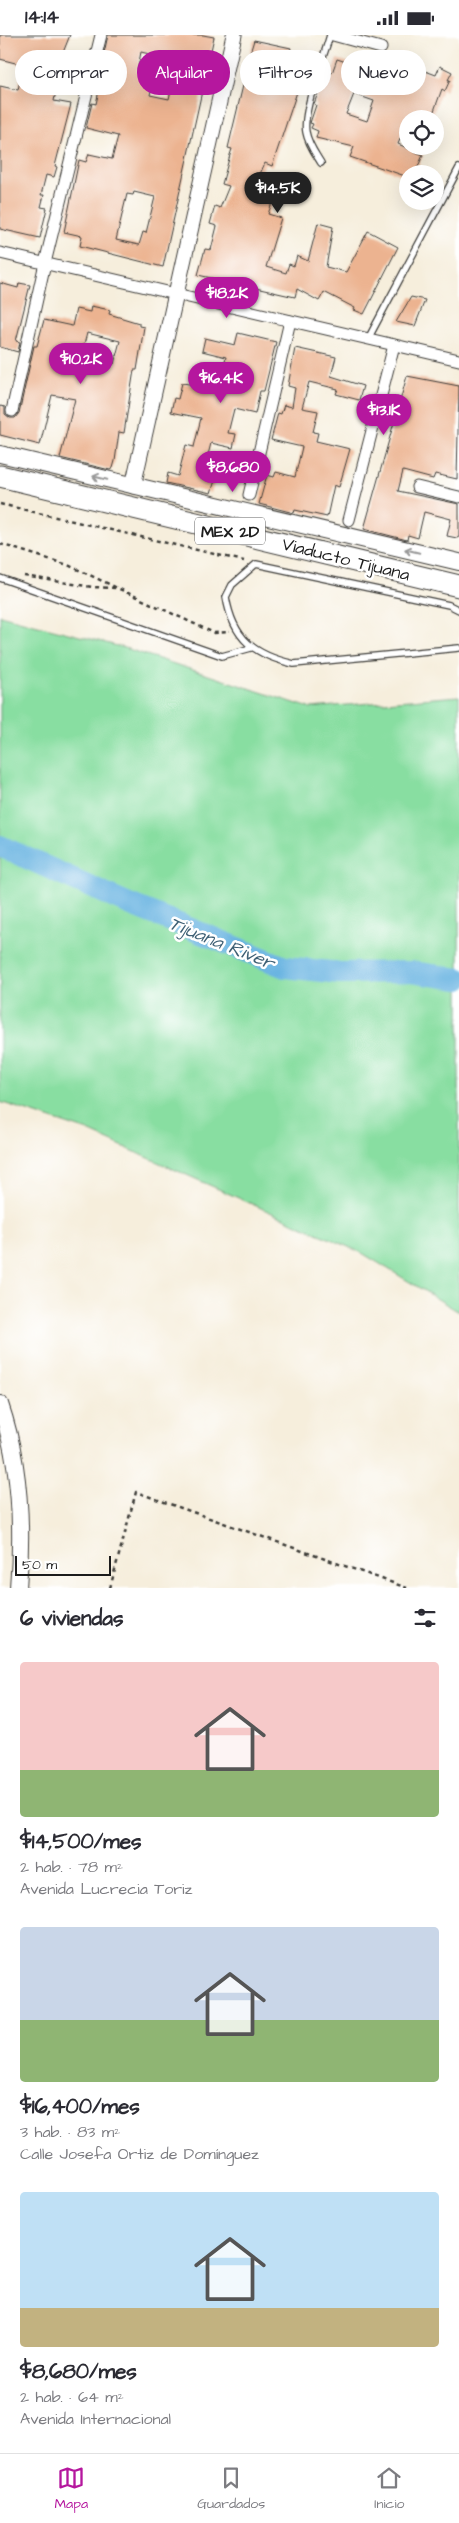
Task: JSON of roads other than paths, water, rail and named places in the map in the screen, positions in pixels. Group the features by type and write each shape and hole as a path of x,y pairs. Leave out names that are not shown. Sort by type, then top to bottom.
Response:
{"highway":[{"name":"Viaducto Tijuana","path":"0,471 459,580"},
{"name":"Viaducto Tijuana","path":"0,476 459,586"},
{"path":"0,483 459,593"}],"main road":[{"path":"0,454 459,562"},
{"path":"0,1404 18,1484 20,1563 18,1588"}],"street":[{"path":"12,411 45,263 101,35"},
{"path":"133,486 234,35"},
{"path":"332,35 381,48"},
{"path":"0,253 459,360"},
{"path":"249,495 290,321"},
{"path":"349,520 394,345"},
{"path":"417,487 459,497"}],"lane":[{"path":"321,163 309,144 306,131 307,116 332,35"},
{"path":"368,339 459,168"},
{"path":"459,610 449,605 256,564 232,585 226,597 236,632 251,648 277,661 294,664 459,648"},
{"path":"0,578 222,656 251,648"}],"waterway":[{"name":"Tijuana River","path":"0,846 129,904 285,967 340,973 411,972 459,979"}]}
